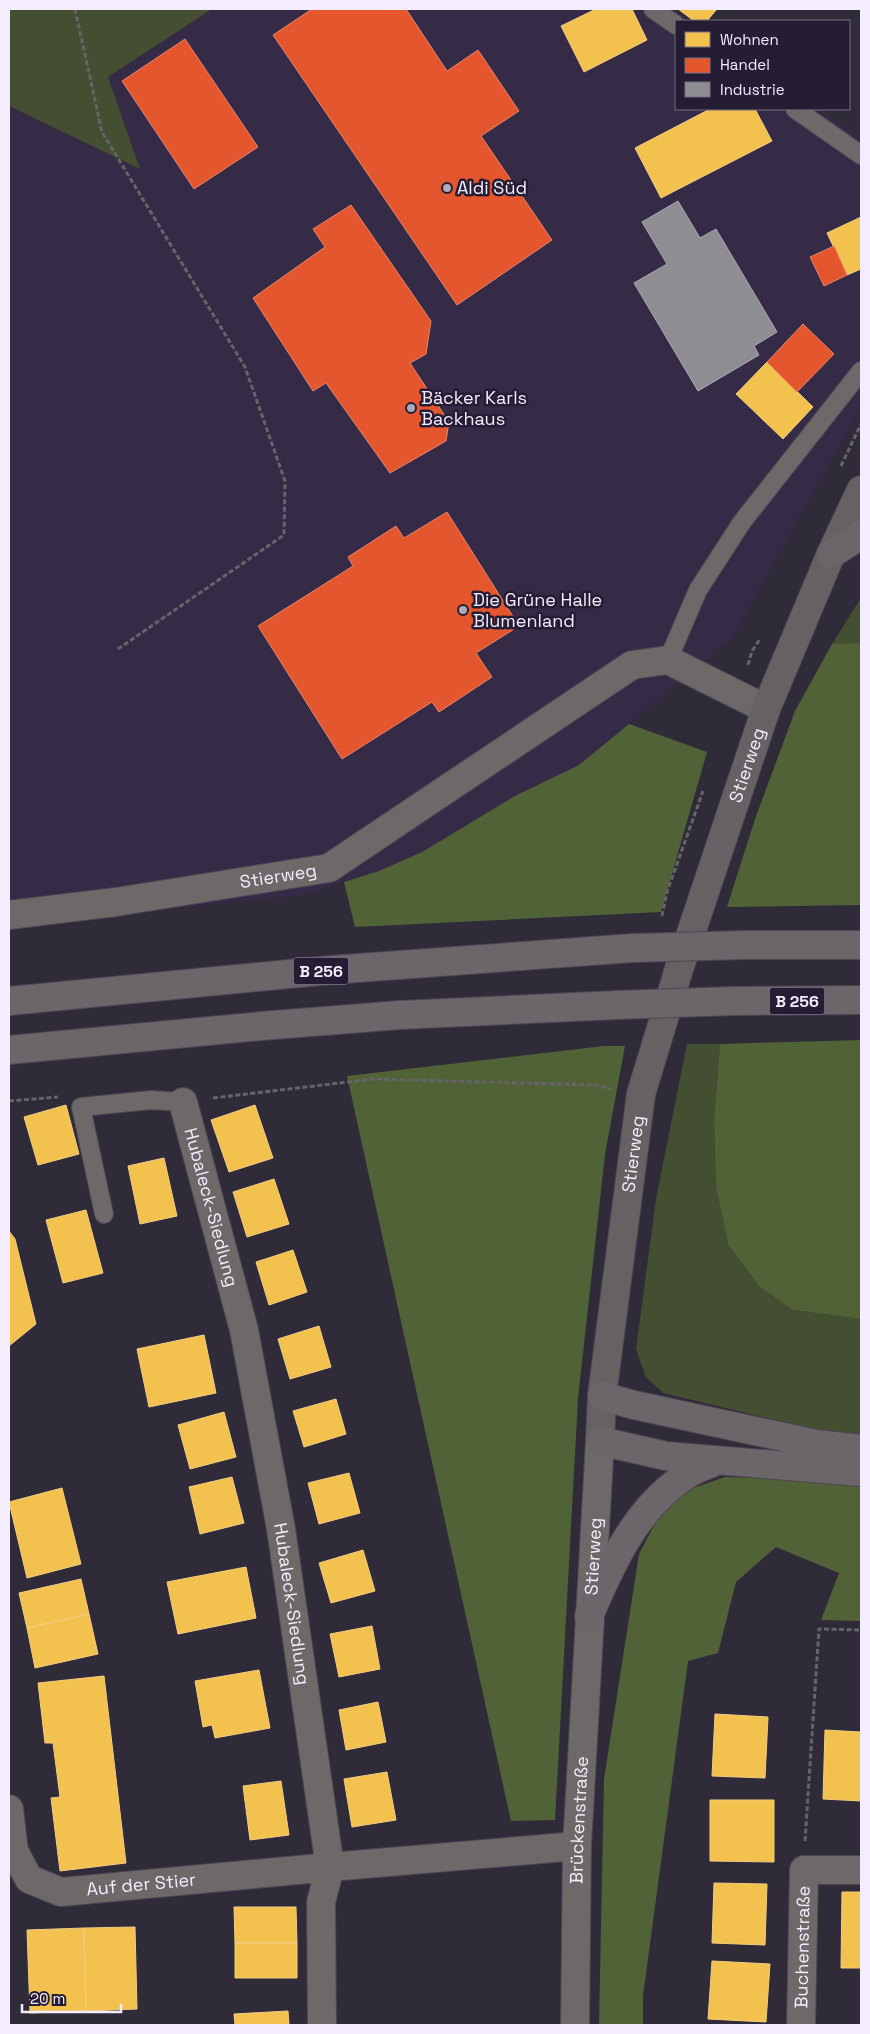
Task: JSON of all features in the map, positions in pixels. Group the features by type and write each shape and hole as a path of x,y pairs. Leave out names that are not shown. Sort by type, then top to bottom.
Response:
{"highway":[{"path":"831,554 861,535"},
{"name":"B 256","path":"9,1001 330,970 633,948 744,945 861,945"},
{"name":"B 256","path":"9,1050 390,1016 733,1001 861,1000"},
{"path":"602,1396 634,1405 816,1444 861,1449"},
{"path":"600,1441 666,1456 861,1472"},
{"path":"589,1616 612,1564 641,1515 660,1495 686,1474 716,1461"}],"street":[{"name":"Stierweg","path":"589,1616 602,1396 641,1094 682,959 766,709 831,554 861,490"},
{"name":"Stierweg","path":"9,915 116,902 329,868 632,664 668,660 766,709"},
{"name":"Hubaleck-Siedlung","path":"184,1102 246,1340 281,1529 330,1867"},
{"name":"Brückenstraße","path":"574,2025 577,1846 589,1616"},
{"name":"Auf der Stier","path":"9,1809 14,1851 29,1879 61,1892 330,1867"},
{"path":"322,2025 321,1902 330,1867 577,1846"},
{"path":"804,1870 861,1870"},
{"name":"Buchenstraße","path":"801,2025 804,1870"}],"lane":[{"path":"654,9 675,24"},
{"path":"796,110 861,155"},
{"path":"668,660 698,590 742,522 861,371"},
{"path":"104,1214 81,1107 151,1100 184,1102"}],"path":[{"path":"75,9 102,132 245,367 285,480 284,535 118,648"},
{"path":"184,1102 372,1079 594,1086"},
{"path":"9,1101 61,1096 81,1107"},
{"path":"804,1870 819,1629 861,1630"}],"shaded area":[{"path":"212,9 674,9 690,20 675,20 675,110 819,110 861,139 861,407 732,638 579,765 515,796 422,852 379,871 304,895 9,924 9,106 139,168 108,77"}],"green space":[{"path":"9,9 212,9 108,77 140,169 9,106"},
{"path":"861,598 861,643 832,644"},
{"path":"861,643 861,905 727,907 755,819 795,711 832,644"},
{"path":"629,724 707,752 661,912 355,927 344,882 379,871 422,852 515,796 579,765"},
{"path":"861,1040 861,1319 793,1310 759,1286 728,1244 716,1187 714,1119 720,1044"},
{"path":"687,1044 720,1044 714,1119 716,1187 728,1244 793,1310 861,1319 861,1436 825,1432 663,1393 646,1377 636,1349 656,1199"},
{"path":"604,1046 625,1046 605,1154 578,1399 555,1820 511,1821 347,1076"},
{"path":"725,1477 861,1481 861,1621 821,1620 839,1573 776,1547 736,1582 718,1653 688,1661 643,1996 643,2025 599,2025 604,1779 639,1554 660,1514 690,1489"}],"building: Wohnen":[{"path":"596,9 632,9 647,40 584,72 561,26"},
{"path":"678,9 717,9 708,20 693,20"},
{"path":"708,110 756,110 772,141 661,198 635,148"},
{"path":"861,217 861,269 847,275 827,233"},
{"path":"767,362 813,407 783,439 736,394"},
{"path":"66,1105 79,1154 38,1165 24,1117"},
{"path":"255,1105 273,1158 229,1172 211,1120"},
{"path":"164,1158 177,1216 140,1224 128,1166"},
{"path":"274,1179 289,1224 247,1237 233,1192"},
{"path":"86,1210 103,1273 63,1283 46,1220"},
{"path":"9,1231 15,1239 36,1324 9,1346"},
{"path":"293,1250 307,1292 269,1305 256,1262"},
{"path":"319,1326 331,1367 290,1379 278,1339"},
{"path":"204,1335 216,1393 149,1407 137,1349"},
{"path":"336,1399 346,1434 304,1447 293,1411"},
{"path":"224,1412 236,1457 190,1469 178,1425"},
{"path":"349,1473 360,1513 319,1524 308,1483"},
{"path":"232,1477 244,1523 200,1534 189,1487"},
{"path":"62,1488 81,1564 27,1578 9,1502"},
{"path":"363,1550 375,1591 331,1603 319,1563"},
{"path":"246,1567 256,1618 178,1634 167,1582"},
{"path":"81,1579 89,1614 27,1628 19,1593"},
{"path":"89,1614 98,1654 35,1668 27,1628"},
{"path":"372,1626 380,1669 339,1677 330,1634"},
{"path":"259,1670 270,1728 215,1738 212,1725 203,1727 195,1681"},
{"path":"104,1676 126,1863 60,1871 51,1798 60,1797 53,1743 45,1743 38,1683"},
{"path":"378,1702 386,1742 346,1750 339,1710"},
{"path":"715,1714 768,1717 765,1778 712,1776"},
{"path":"825,1730 861,1732 861,1801 823,1799"},
{"path":"387,1772 396,1820 352,1827 344,1779"},
{"path":"281,1781 289,1835 250,1840 243,1786"},
{"path":"710,1800 774,1800 774,1862 710,1861"},
{"path":"714,1883 767,1884 765,1945 712,1943"},
{"path":"842,1892 861,1892 861,1968 841,1968"},
{"path":"234,1907 296,1907 297,1943 235,1943"},
{"path":"135,1927 137,2009 86,2011 84,1928"},
{"path":"84,1928 86,2011 30,2013 27,1930"},
{"path":"235,1943 297,1943 297,1978 235,1978"},
{"path":"712,1961 770,1964 766,2022 708,2019"},
{"path":"288,2011 289,2025 235,2025 234,2014"}],"building: Handel":[{"name":"Aldi Süd","path":"312,9 406,9 447,71 478,50 519,111 481,136 552,240 457,305 273,35"},
{"path":"185,39 258,147 194,189 122,81"},
{"path":"351,205 431,321 426,354 410,363 449,422 446,441 390,473 326,383 313,391 253,298 325,247 313,229"},
{"path":"834,246 847,275 824,286 810,257"},
{"path":"803,324 834,354 797,392 767,362"},
{"path":"447,512 519,626 476,653 492,677 439,712 432,702 342,759 258,626 353,566 348,557 396,526 404,538"}],"building: Industrie":[{"path":"678,201 700,238 716,229 777,332 754,346 759,355 698,391 634,283 667,264 642,222"}],"place":[{"name":"Aldi Süd","path":"447,188"},
{"name":"Bäcker Karls Backhaus","path":"411,408"},
{"name":"Die Grüne Halle Blumenland","path":"463,610"}]}
